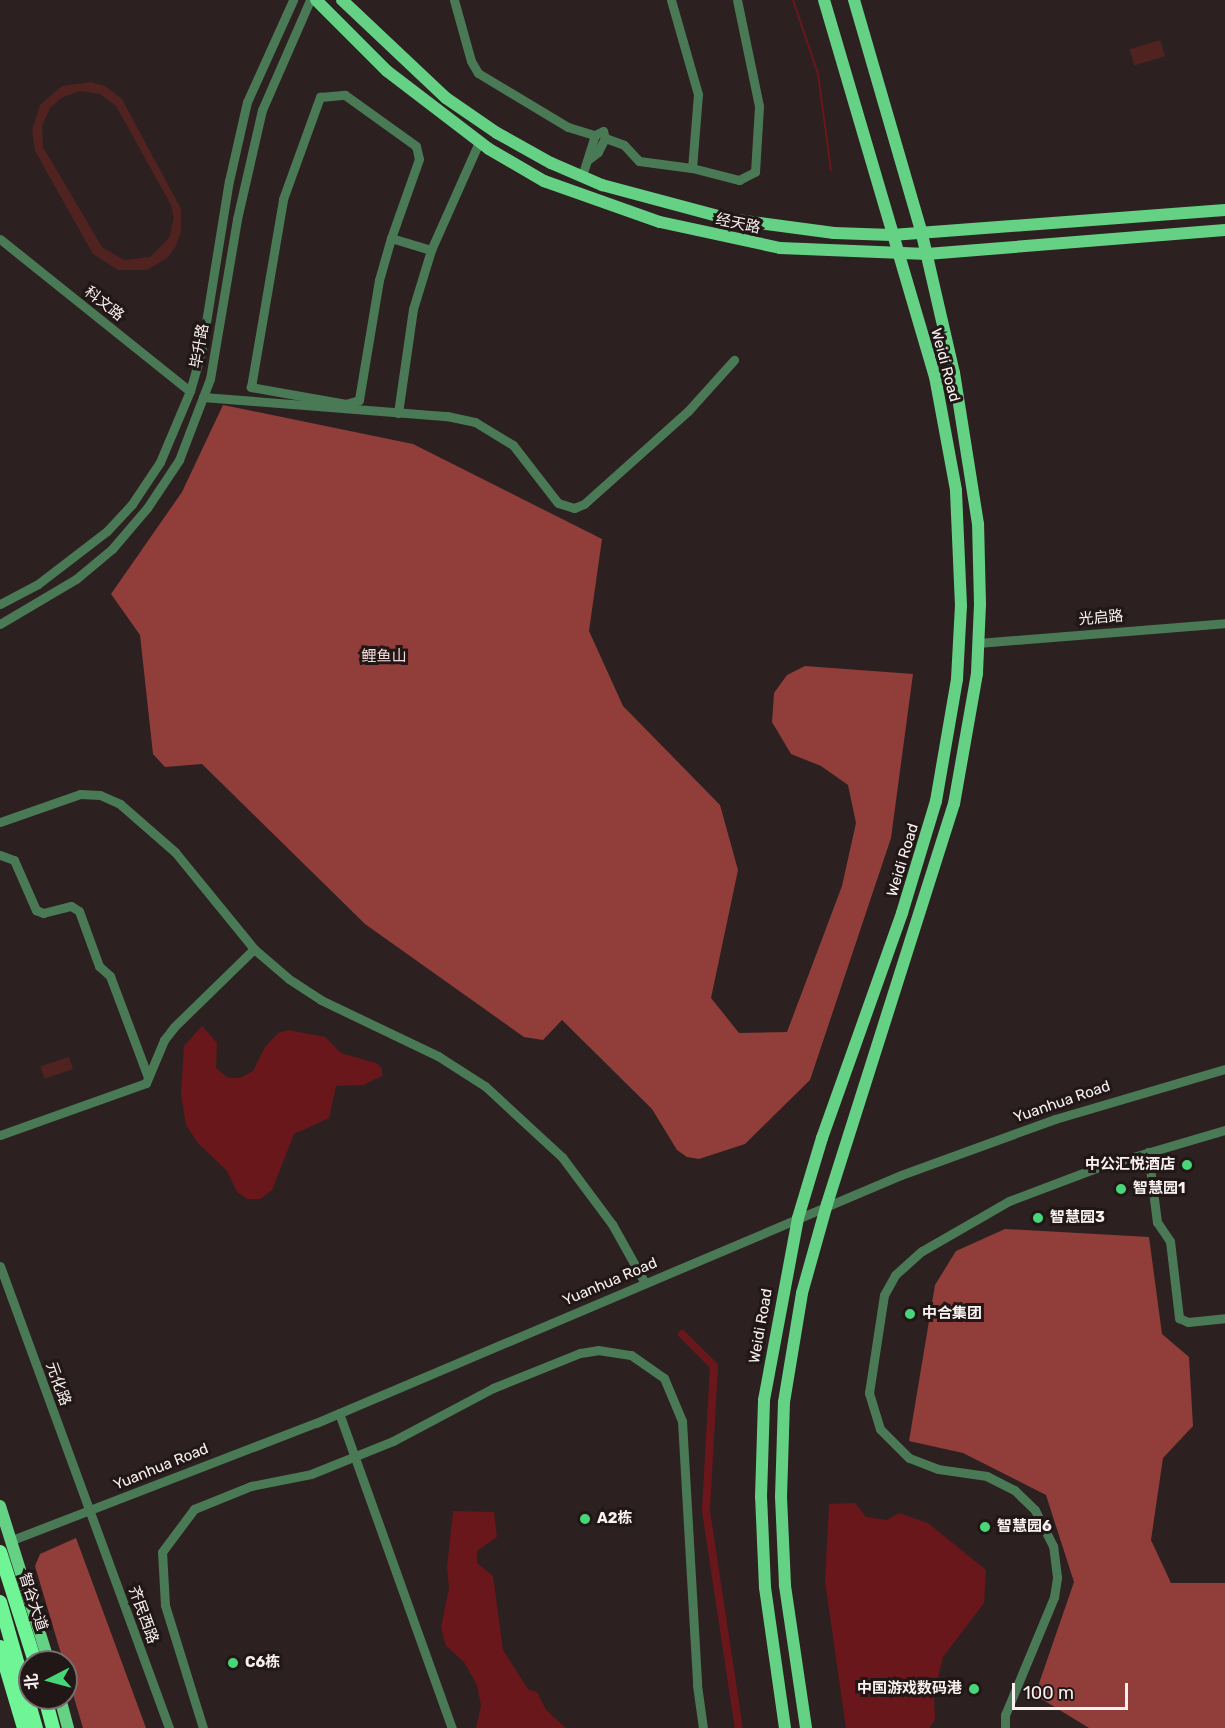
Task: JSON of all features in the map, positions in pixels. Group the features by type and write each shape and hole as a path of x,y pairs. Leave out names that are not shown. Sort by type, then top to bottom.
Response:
{"highway":[{"name":"智谷大道","path":"0,1552 32,1650"},
{"name":"智谷大道","path":"0,1602 16,1651 36,1728"},
{"path":"0,1647 24,1728"},
{"path":"0,1669 15,1728"},
{"path":"48,1710 53,1728"}],"main road":[{"name":"经天路","path":"316,0 387,71 479,142 544,181 660,222 780,248 927,254 1225,230"},
{"name":"经天路","path":"342,0 446,98 497,133 582,176 665,203 740,221 834,233 892,235 1225,210"},
{"name":"Weidi Road","path":"785,1728 765,1587 761,1497 764,1400 798,1218 822,1138 921,855 943,766 957,679 961,566 952,455 935,378 824,0"},
{"name":"Weidi Road","path":"806,1728 785,1585 781,1497 784,1402 802,1293 827,1204 954,804 967,741 978,643 978,524 969,452 922,234 854,0"},
{"path":"0,1506 45,1650"},
{"path":"63,1710 68,1728"}],"street":[{"name":"毕升路","path":"0,604 73,560 132,504 160,462 190,391 201,353 242,122 262,61 293,0"},
{"name":"毕升路","path":"0,624 76,579 112,549 147,508 179,460 203,397 247,167 262,110 310,0"},
{"path":"454,0 471,62 478,73 568,127 595,135"},
{"path":"671,0 698,94 692,168"},
{"path":"605,138 624,145 639,161 692,168 739,180 757,169 756,83 737,0"},
{"path":"324,95 345,95 418,149 419,159 391,238 379,280 359,400 346,404 251,387 282,200 315,103 324,95"},
{"path":"582,176 595,135 603,130 605,138 598,152 589,159"},
{"path":"398,413 413,309 430,250 479,142"},
{"path":"391,238 430,250"},
{"name":"科文路","path":"2,244 190,391"},
{"path":"203,397 457,417 490,428 532,465 558,503 573,508 584,504 688,411 734,360"},
{"name":"光启路","path":"978,643 1225,623"},
{"path":"0,822 80,794 100,795 120,804 175,852 254,949 289,979 321,1000 400,1036 484,1086 562,1157 612,1224 645,1283"},
{"path":"0,855 14,860 36,910 43,913 71,906 78,911 99,966 110,976 148,1077"},
{"path":"0,1135 146,1083 174,1027 254,949"},
{"name":"Yuanhua Road","path":"12,1540 339,1413 827,1204 1055,1119 1225,1069"},
{"path":"1005,1728 1005,1715 1054,1597 1057,1566 1053,1546 1035,1510 1014,1490 987,1476 938,1468 909,1458 880,1429 869,1393 884,1295 901,1268 971,1221 1009,1201 1148,1152 1225,1130"},
{"path":"1148,1152 1157,1222 1170,1241 1179,1318 1188,1322 1225,1318"},
{"name":"元化路","path":"0,1266 89,1512"},
{"path":"203,1728 165,1605 162,1552 194,1509 232,1492 311,1474 393,1441 468,1399 579,1353 598,1350 631,1355 664,1377 682,1421 697,1685 703,1728"},
{"path":"339,1413 452,1728"},
{"name":"齐民西路","path":"89,1512 169,1728"}],"shaded area":[{"path":"1160,40 1165,56 1134,66 1129,49"},
{"path":"91,82 105,86 122,99 181,209 181,232 176,246 167,258 147,270 118,270 93,254 35,151 32,130 40,105 62,86","holes":["80,91 100,94 116,106 171,205 174,218 169,238 150,257 124,260 102,247 43,147 42,126 50,108 61,98"]},
{"path":"202,1026 217,1043 216,1068 228,1078 240,1078 253,1071 265,1047 278,1033 288,1030 325,1037 341,1053 376,1063 382,1068 382,1076 363,1085 336,1086 329,1118 294,1134 272,1190 260,1199 247,1199 237,1192 227,1171 198,1143 186,1125 181,1095 184,1046"},
{"path":"69,1057 73,1069 44,1079 40,1066"},
{"path":"855,1503 866,1517 887,1520 899,1513 928,1523 986,1570 984,1603 943,1657 934,1695 935,1720 929,1728 846,1728 825,1582 829,1504"},
{"path":"453,1511 494,1512 497,1537 477,1551 477,1563 493,1576 503,1650 528,1689 537,1692 546,1710 566,1728 476,1728 481,1706 477,1685 464,1662 446,1646 441,1627 449,1588 447,1567"}],"green space":[{"name":"鲤鱼山","path":"223,405 413,444 602,539 589,631 623,706 720,805 738,870 711,998 739,1033 787,1032 842,886 856,823 848,785 821,766 791,754 772,722 774,693 787,675 805,666 913,674 891,838 810,1080 745,1144 699,1159 687,1157 677,1150 652,1109 562,1020 543,1040 524,1037 365,924 202,764 165,767 153,754 140,635 111,594 182,492"},
{"path":"1005,1229 1149,1237 1162,1334 1189,1357 1193,1426 1163,1458 1151,1540 1171,1583 1225,1583 1225,1728 1089,1728 1035,1695 1074,1582 1046,1495 963,1453 909,1441 935,1285 956,1251"},
{"path":"76,1538 146,1728 83,1728 78,1710 78,1650 60,1650 35,1566 40,1554"}],"waterway":[{"path":"793,0 818,74 831,170"},
{"path":"682,1334 714,1366 706,1511 739,1728"}],"place":[{"name":"中公汇悦酒店","path":"1187,1165"},
{"name":"智慧园1","path":"1121,1189"},
{"name":"智慧园3","path":"1038,1218"},
{"name":"中合集团","path":"910,1314"},
{"name":"A2栋","path":"585,1519"},
{"name":"智慧园6","path":"985,1527"},
{"name":"C6栋","path":"233,1663"},
{"name":"中国游戏数码港","path":"974,1689"}]}
